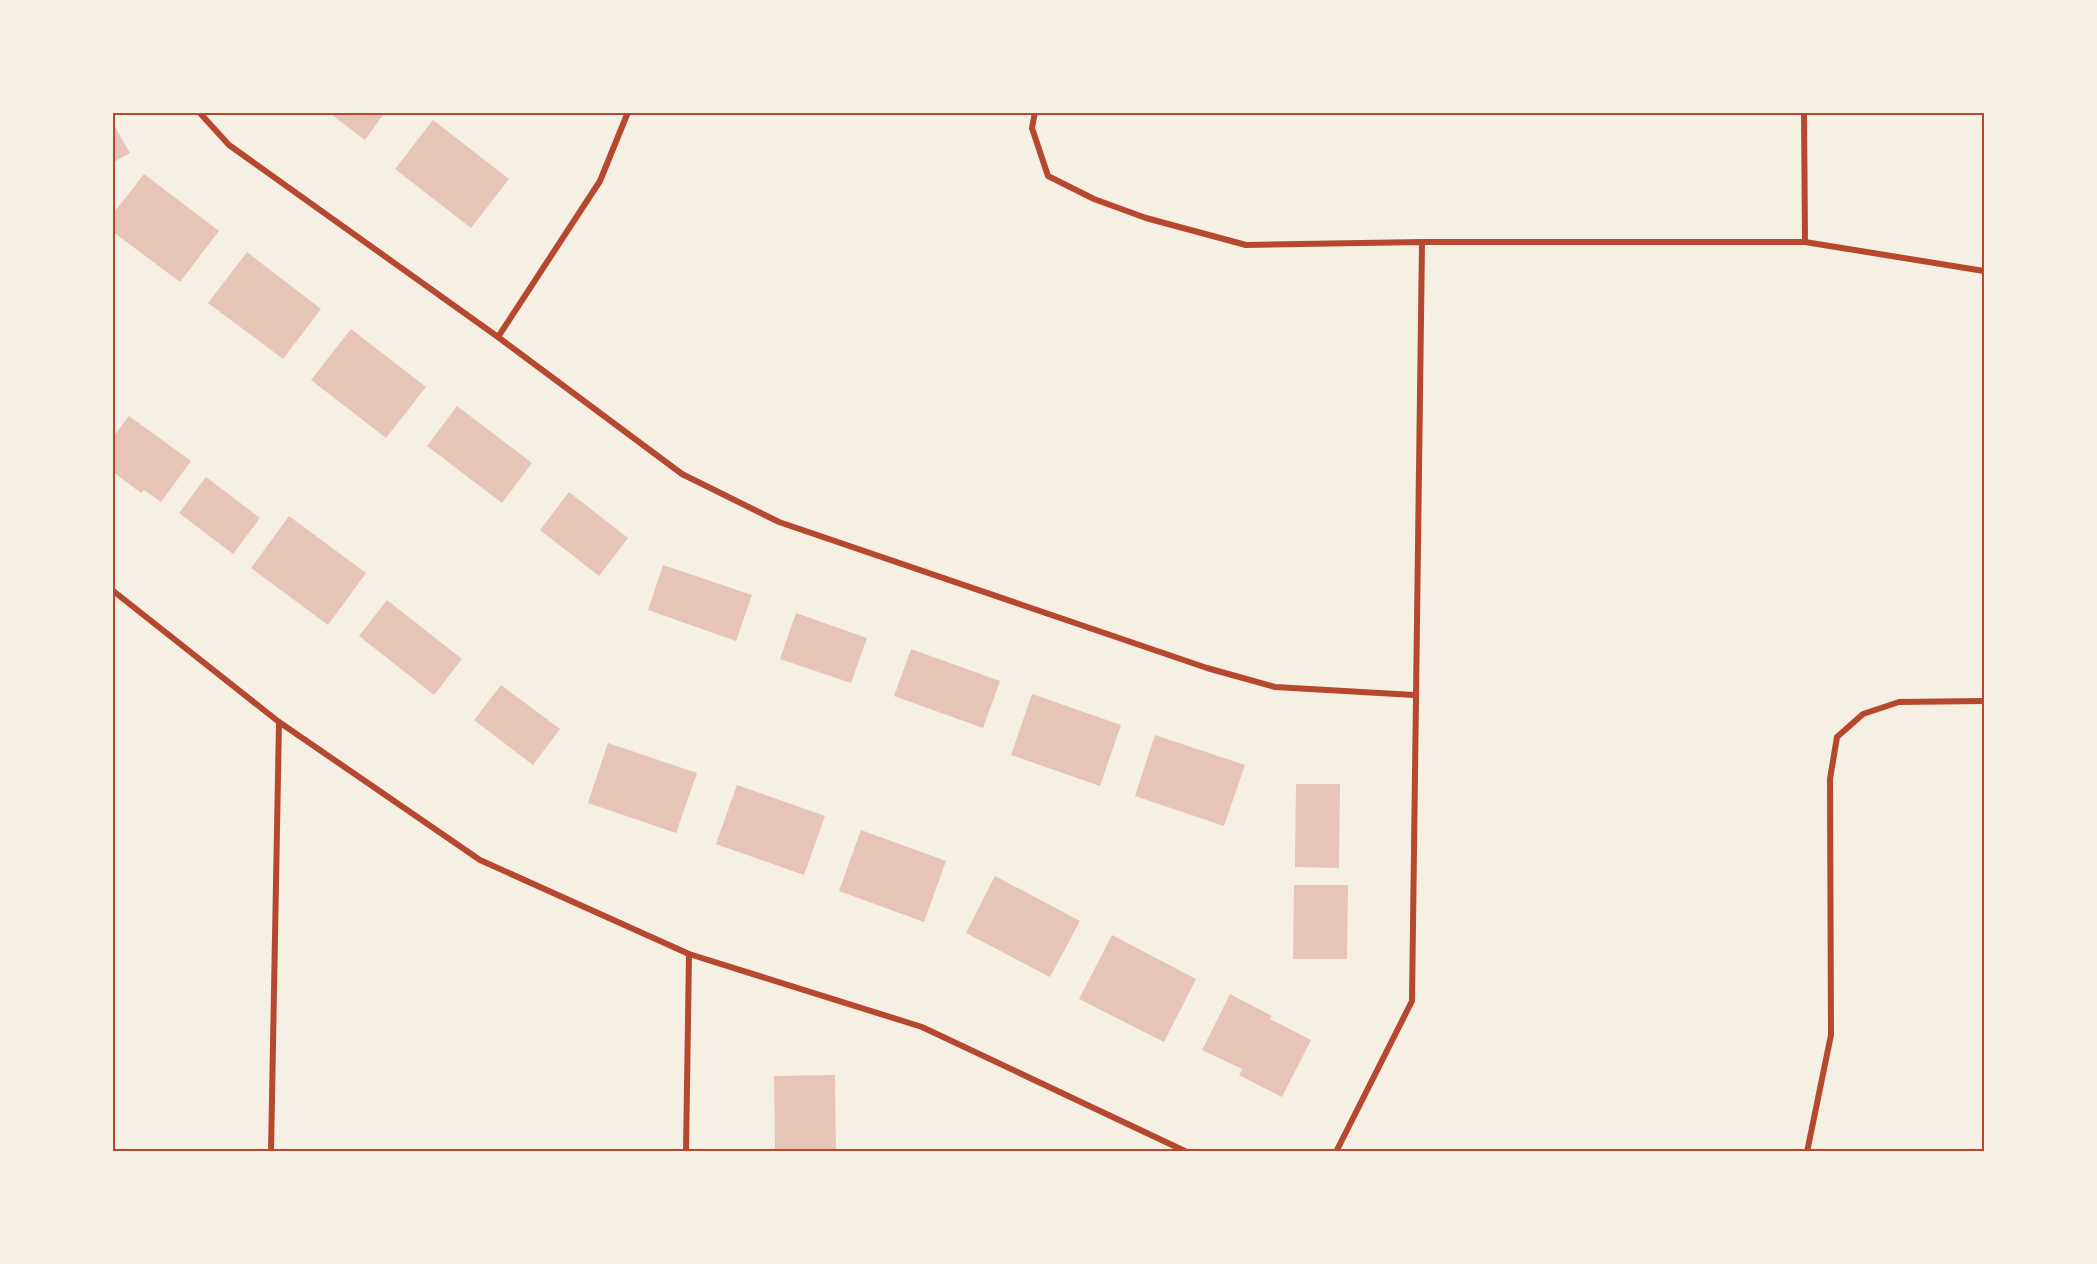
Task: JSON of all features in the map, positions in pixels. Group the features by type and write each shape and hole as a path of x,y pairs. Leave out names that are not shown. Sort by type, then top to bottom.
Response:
{"street":[{"path":"199,112 229,145 498,337 682,474 778,522 1196,664 1263,684 1275,687 1414,695"},
{"path":"498,337 600,181 628,112"},
{"path":"1035,112 1032,128 1048,176 1094,199 1146,218 1246,245 1422,242 1805,242 1984,271"},
{"path":"1804,112 1805,242"},
{"path":"1336,1152 1412,1001 1414,695 1422,242"},
{"path":"112,590 279,722 480,861 689,954 922,1027 1187,1152"},
{"path":"1807,1152 1831,1035 1830,779 1837,737 1863,714 1899,702 1984,701"},
{"path":"271,1152 279,722"},
{"path":"686,1152 689,954"}],"building":[{"path":"328,112 385,112 365,140"},
{"path":"433,120 509,179 471,228 395,169"},
{"path":"112,122 130,153 112,163"},
{"path":"144,174 219,231 180,282 112,231 112,215"},
{"path":"247,252 321,309 283,359 208,303"},
{"path":"351,329 426,387 386,438 311,380"},
{"path":"457,406 532,463 502,503 427,446"},
{"path":"129,416 191,461 161,502 144,490 141,493 112,471 112,438"},
{"path":"206,477 260,518 233,554 179,513"},
{"path":"569,492 628,538 599,576 540,530"},
{"path":"289,516 366,573 328,625 251,568"},
{"path":"663,565 752,595 736,641 648,610"},
{"path":"387,600 462,659 434,695 359,636"},
{"path":"796,613 867,638 851,683 780,659"},
{"path":"911,649 1000,681 983,728 894,696"},
{"path":"501,685 560,729 533,765 474,720"},
{"path":"1032,694 1121,725 1100,786 1011,755"},
{"path":"1155,735 1245,765 1224,826 1135,796"},
{"path":"608,743 697,773 676,833 588,803"},
{"path":"1296,784 1340,784 1339,868 1295,867"},
{"path":"737,785 825,816 804,875 716,844"},
{"path":"861,830 946,861 924,922 839,891"},
{"path":"995,876 1080,921 1050,977 966,933"},
{"path":"1294,885 1348,885 1347,959 1293,959"},
{"path":"1112,935 1196,979 1164,1042 1079,999"},
{"path":"1230,994 1272,1016 1270,1019 1311,1040 1282,1097 1239,1075 1242,1069 1202,1050"},
{"path":"835,1075 836,1152 775,1152 774,1076"}]}
